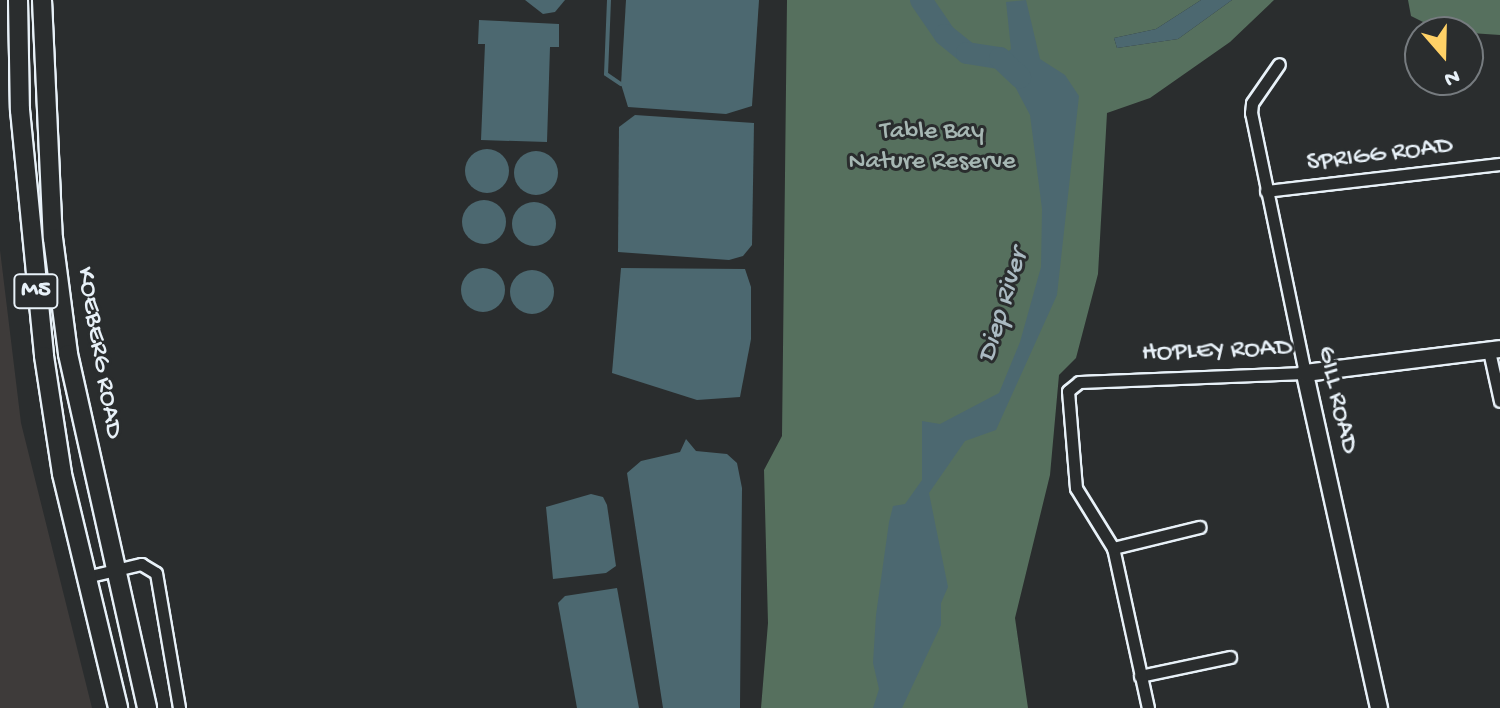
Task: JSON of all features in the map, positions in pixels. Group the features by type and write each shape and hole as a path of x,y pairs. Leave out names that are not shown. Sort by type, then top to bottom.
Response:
{"main road":[{"name":"KOEBERG ROAD","path":"18,0 30,249 62,474 118,708"},
{"name":"KOEBERG ROAD","path":"42,0 57,267 80,418 147,708"}],"street":[{"name":"GILL ROAD","path":"1279,64 1252,103 1266,191 1379,708"},
{"name":"SPRIGG ROAD","path":"1266,191 1500,164"},
{"path":"1494,350 1500,401"},
{"name":"HOPLEY ROAD","path":"1113,548 1076,488 1068,395 1079,382 1305,373 1494,350"},
{"path":"1148,708 1113,548 1199,527"},
{"path":"86,577 146,565 158,577 179,708"},
{"path":"1140,676 1230,657"}],"shaded area":[{"path":"0,250 21,423 92,708 0,708"}],"green space":[{"name":"Table Bay Nature Reserve","path":"787,0 1201,0 1156,29 1114,38 1117,48 1178,39 1232,0 1274,0 1230,42 1150,98 1107,113 1098,274 1076,358 1059,375 1050,475 1015,618 1028,708 761,708 768,623 764,470 782,436"},
{"path":"1408,0 1500,0 1500,35 1484,34 1484,16 1411,16"}],"water":[{"path":"525,0 565,0 555,12 543,14"},
{"path":"626,0 759,0 752,106 726,114 628,107 621,84"},
{"path":"1026,0 1040,59 1065,75 1079,96 1057,295 996,430 965,441 929,493 948,587 941,603 941,625 902,708 873,708 879,689 873,663 876,615 889,522 893,506 905,504 922,480 922,421 940,424 999,393 1020,342 1041,267 1042,209 1030,115 1000,58 1011,49 1006,2"},
{"path":"1201,0 1232,0 1178,39 1117,48 1114,38 1156,29"},
{"path":"479,20 559,24 559,47 550,47 547,142 481,140 485,44 478,44"},
{"path":"635,115 754,123 752,245 743,256 729,260 618,252 619,127"},
{"path":"487,149 502,156 509,171 502,186 487,193 472,186 465,171 472,156"},
{"path":"536,151 551,158 558,173 551,188 536,195 521,188 514,173 521,158"},
{"path":"484,200 499,207 506,222 499,237 484,244 469,237 462,222 469,207"},
{"path":"534,202 549,209 556,224 549,239 534,246 519,239 512,224 519,209"},
{"path":"483,268 498,275 505,290 498,305 483,312 468,305 461,290 468,275"},
{"path":"621,268 745,269 751,287 751,339 740,397 697,400 612,373"},
{"path":"532,270 547,277 554,292 547,307 532,314 517,307 510,292 517,277"},
{"path":"686,439 696,451 727,454 737,463 742,488 740,708 663,708 627,473 641,461 680,452"},
{"path":"591,494 603,497 607,505 616,566 606,573 553,579 546,507"},
{"path":"617,588 639,708 577,708 558,603 565,596"}],"waterway":[{"path":"609,0 606,74 621,84"},
{"name":"Diep River","path":"921,0 945,35 967,53 1000,58 1020,77"}]}
